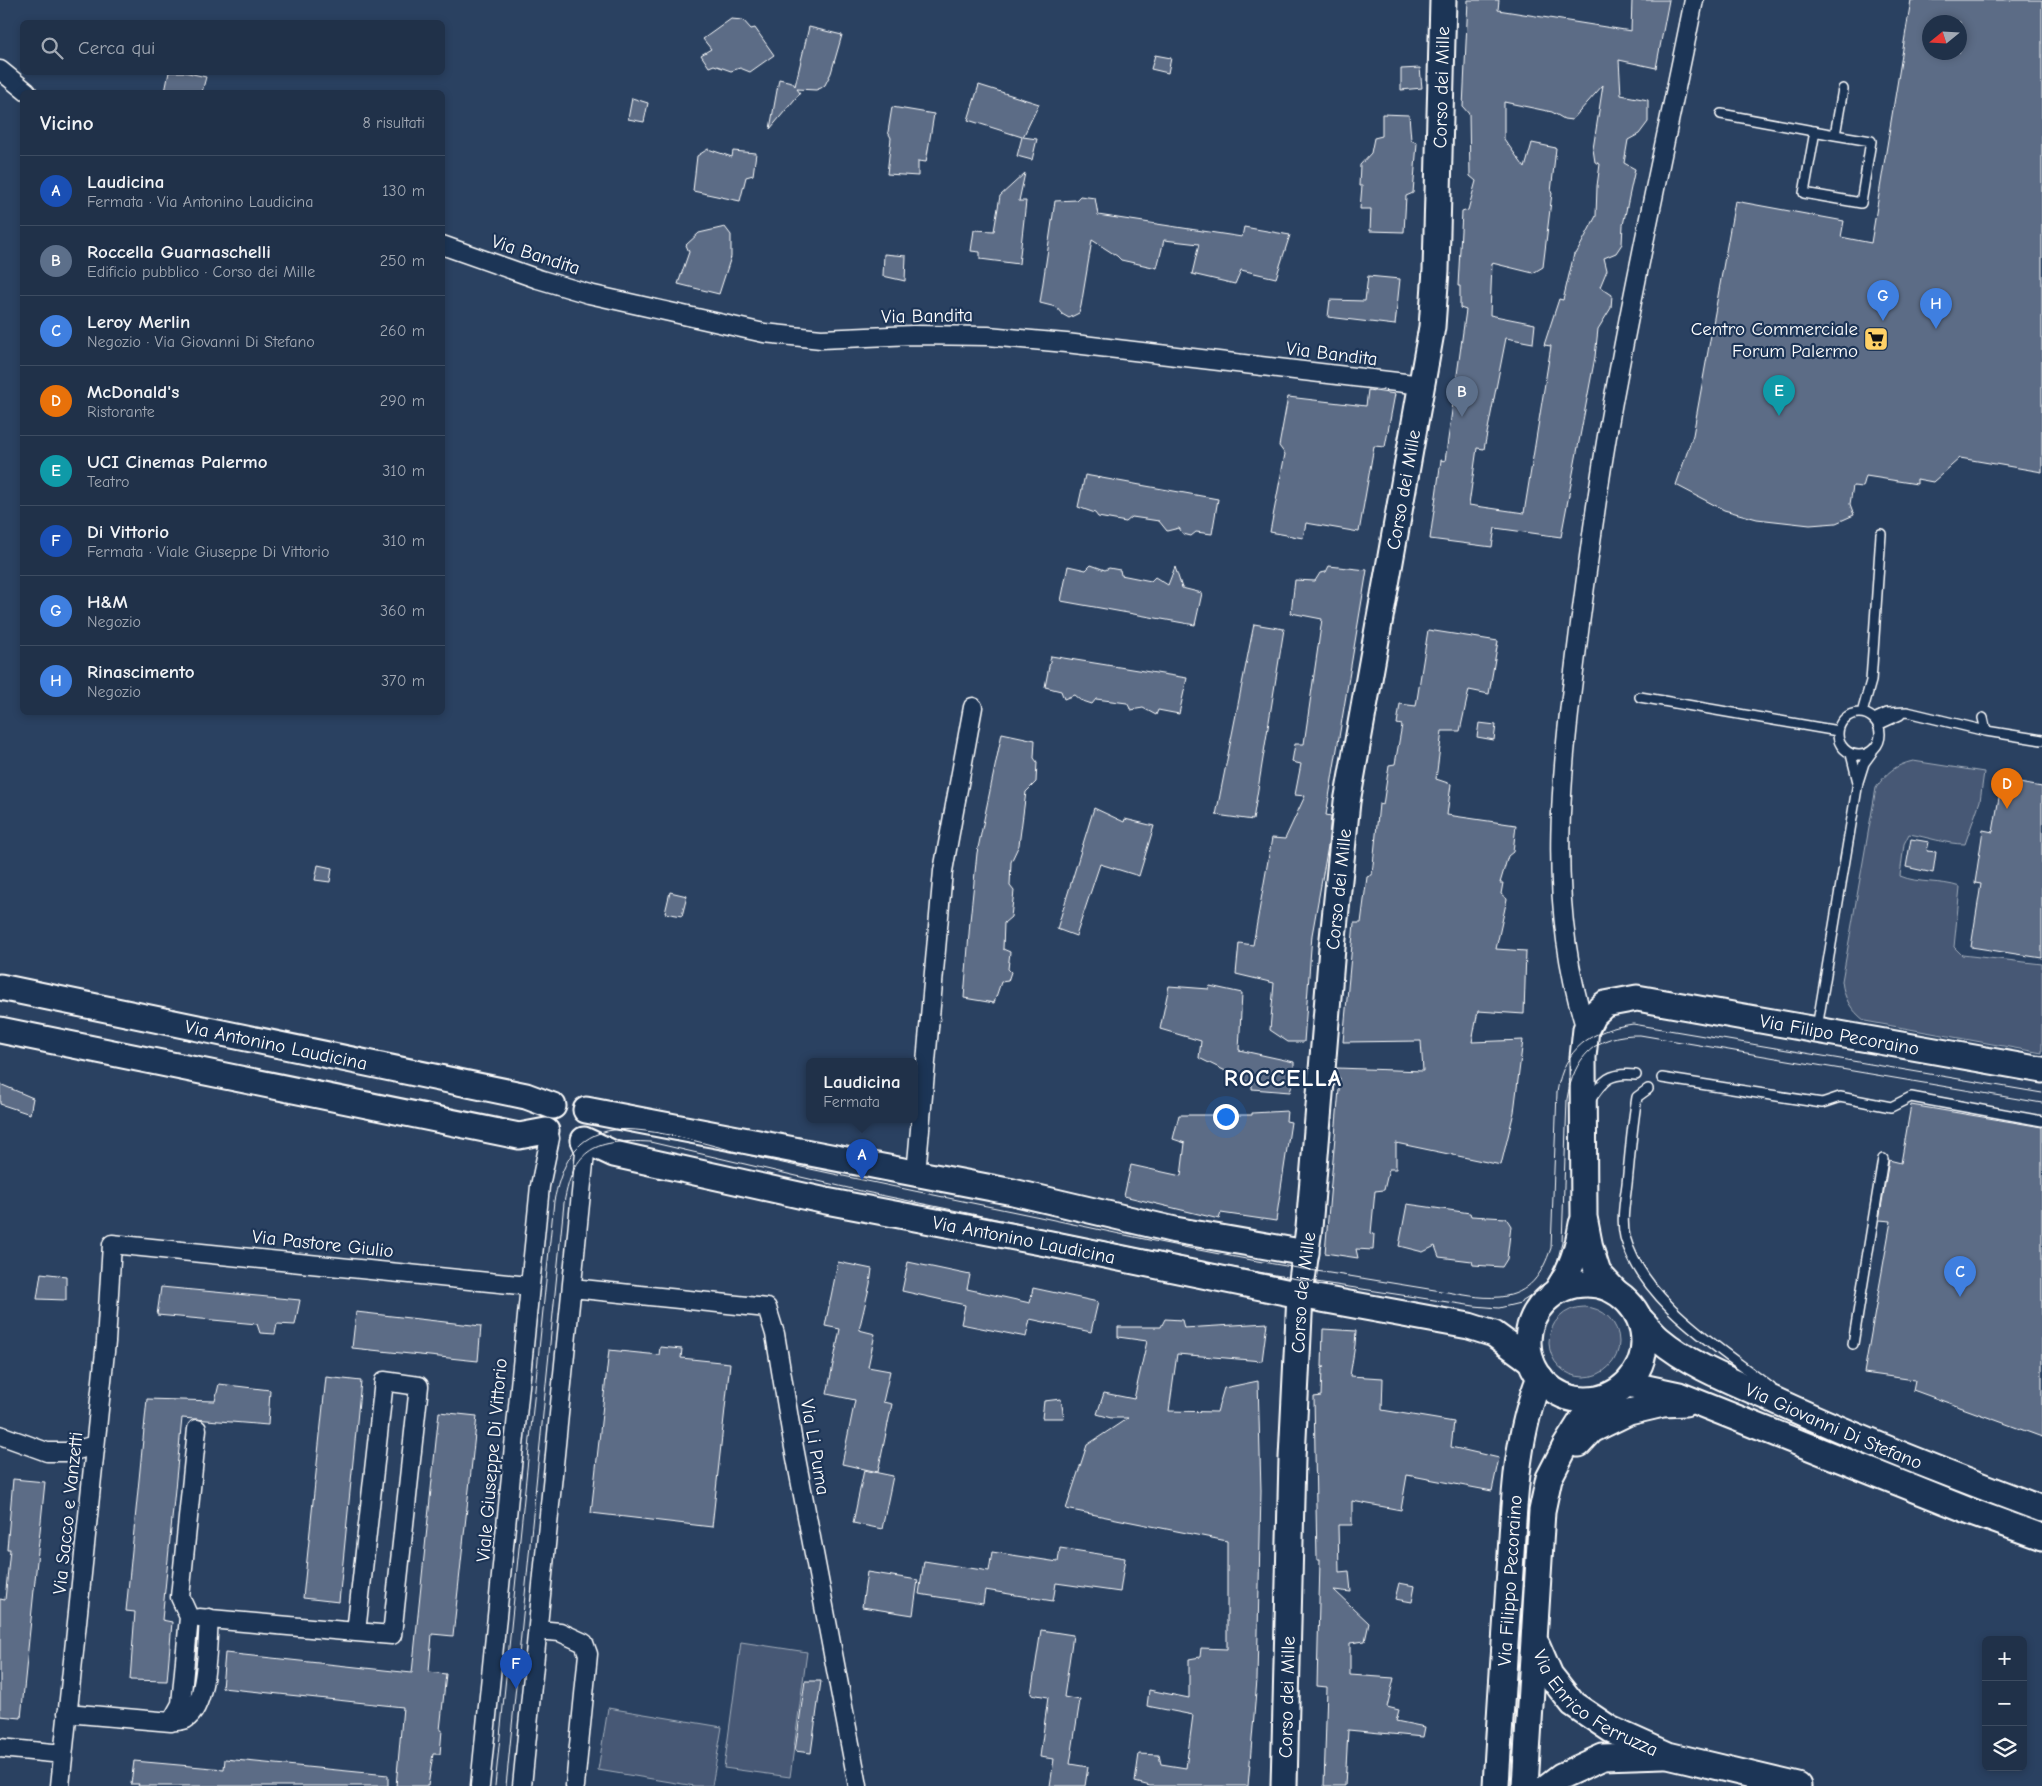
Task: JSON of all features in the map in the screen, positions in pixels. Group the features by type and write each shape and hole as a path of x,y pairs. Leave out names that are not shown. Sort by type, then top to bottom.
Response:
{"street":[{"name":"Corso dei Mille","path":"1284,1786 1292,1458 1300,1295 1306,1253 1332,948 1347,802 1432,326 1436,270 1443,0"},
{"path":"1469,1326 1494,1334 1536,1369 1554,1391 1571,1399 1590,1401 1618,1390 1641,1365 1645,1342 1641,1320 1630,1303 1615,1291 1598,1273 1590,1248 1584,1216 1583,1057 1586,1029 1574,992 1567,957 1561,886 1560,843 1562,796 1572,690 1593,522 1618,376 1694,0"},
{"path":"0,70 25,90"},
{"name":"Via Bandita","path":"445,246 538,279 589,294 764,333 821,340 913,335 988,336 1066,343 1422,385"},
{"path":"916,1174 943,871 973,707"},
{"name":"Via Antonino Laudicina","path":"0,987 526,1096 552,1106"},
{"name":"Via Filipo Pecoraino","path":"1586,1029 1593,1015 1605,1004 1637,998 2042,1070"},
{"path":"0,1030 519,1136 548,1135"},
{"path":"563,1101 572,1101 586,1110 591,1125 589,1133 582,1141 573,1146 566,1147 556,1143 548,1135 544,1124 552,1106 563,1101"},
{"name":"Via Antonino Laudicina","path":"586,1110 1013,1192 1175,1230 1306,1253"},
{"name":"Viale Giuseppe Di Vittorio","path":"480,1786 529,1286 540,1186 548,1135"},
{"path":"522,1786 585,1153 582,1141"},
{"name":"Via Antonino Laudicina","path":"582,1141 614,1154 826,1201 1051,1244 1300,1295 1469,1326"},
{"path":"1557,1291 1570,1271 1577,1253 1584,1216"},
{"name":"Via Pastore Giulio","path":"112,1244 529,1286"},
{"name":"Via Sacco e Vanzetti","path":"60,1786 106,1342 112,1244"},
{"path":"1536,1369 1528,1346 1529,1330 1534,1315 1544,1301 1557,1291 1571,1286 1601,1285 1615,1291"},
{"name":"Via Li Puma","path":"572,1288 767,1308 775,1334 792,1437 858,1786"},
{"path":"1469,1326 1496,1326 1517,1322 1534,1315"},
{"name":"Via Giovanni Di Stefano","path":"1641,1320 1659,1339 1684,1357 1804,1414 2042,1509"},
{"name":"Via Filippo Pecoraino","path":"1496,1786 1518,1473 1522,1435 1536,1369"},
{"path":"189,1616 356,1632 392,1635 419,1386 384,1381 356,1632"},
{"name":"Via Giovanni Di Stefano","path":"1618,1390 1679,1395 1914,1489 2042,1537"},
{"name":"Via Filippo Pecoraino","path":"1525,1786 1542,1511 1549,1478 1582,1420 1618,1390"},
{"path":"1546,1491 1571,1453 1592,1430 1629,1412 1663,1404 1701,1403"},
{"path":"171,1722 180,1704 189,1616 180,1597 197,1430"},
{"path":"0,1435 47,1452 70,1452 95,1445"},
{"path":"67,1713 171,1722 186,1719 198,1705 202,1689 209,1618"},
{"path":"538,1630 560,1632 576,1639 584,1643 588,1654 575,1786"},
{"name":"Via Enrico Ferruzza","path":"1535,1640 1550,1675 1573,1704 1610,1729 1668,1755 1798,1786"},
{"path":"0,1748 63,1754"},
{"name":"Via Enrico Ferruzza","path":"1548,1786 1561,1776 1603,1757 1668,1755"}],"lane":[{"path":"1834,135 1843,89"},
{"path":"1721,114 1871,141 1861,203 1804,193 1815,131"},
{"path":"1862,713 1871,681 1881,534"},
{"path":"1640,697 1838,731"},
{"path":"1876,722 1887,713 1907,712 1986,731 2042,740"},
{"path":"1816,1030 1858,782 1864,763 1880,739 1881,732 1876,722 1862,713 1849,715 1844,719 1838,731 1840,744 1850,754 1858,782"},
{"path":"1983,718 1986,731"},
{"path":"1850,754 1858,756 1872,752"},
{"path":"1583,1111 1601,1085 1611,1076 1623,1073 1636,1075"},
{"path":"1662,1078 1822,1102 1840,1097 1891,1107 1911,1097 2042,1121"},
{"path":"1648,1089 1637,1097 1624,1210 1624,1236 1634,1260 1655,1292 1677,1315 1804,1414"},
{"path":"1853,1344 1882,1159"}],"shaded area":[{"path":"1913,761 1984,772 1980,801 1965,844 1944,842 1909,834 1904,844 1900,876 1960,887 1954,947 1962,955 2042,964 2042,1053 1865,1021 1856,1013 1846,999 1842,981 1876,788 1892,770"},
{"path":"1584,1307 1603,1313 1613,1323 1619,1342 1613,1361 1603,1371 1584,1377 1565,1371 1555,1361 1549,1342 1555,1323 1565,1313"},
{"path":"741,1642 807,1652 790,1777 724,1768"},
{"path":"608,1708 722,1727 712,1786 695,1786 598,1770"}],"building":[{"path":"1468,0 1499,0 1498,10 1631,31 1632,0 1669,0 1656,68 1619,60 1621,95 1648,100 1648,122 1639,134 1628,140 1624,163 1635,169 1623,225 1622,244 1616,253 1604,258 1607,270 1600,287 1612,295 1611,308 1598,329 1595,357 1561,537 1495,528 1492,547 1430,539 1441,460 1445,461 1466,310 1460,308 1460,286 1458,286 1462,212 1468,210 1476,181 1470,176 1469,114 1463,107","holes":["1603,85 1593,149 1595,162 1600,164 1596,216 1576,254 1574,254 1563,300 1559,299 1544,345 1551,346 1524,513 1469,505 1477,448 1484,449 1506,338 1533,343 1535,324 1490,315 1492,263 1533,273 1543,267 1556,148 1532,143 1525,168 1504,139 1504,102 1552,112 1564,119 1572,120"]},
{"name":"Centro Commerciale Forum Palermo","path":"1911,0 2042,0 2042,472 1960,458 1933,482 1917,479 1917,484 1866,476 1863,487 1853,486 1850,504 1854,515 1836,523 1810,525 1757,519 1724,510 1676,485 1693,435 1735,201 1844,221 1841,237 1871,243"},
{"path":"731,19 743,20 751,29 755,28 774,55 750,72 740,68 731,71 714,65 709,67 701,55 711,49 703,39"},
{"path":"809,27 842,35 831,73 825,85 821,88 816,90 797,89 800,93 770,129 779,79 792,82 795,86"},
{"path":"1155,55 1171,58 1168,73 1151,69"},
{"path":"1420,68 1422,88 1401,90 1401,69"},
{"path":"168,75 197,75 206,77 203,90 165,90"},
{"path":"979,85 1039,104 1023,137 1037,139 1032,160 1017,156 1022,137 968,120"},
{"path":"632,98 648,103 644,122 628,119"},
{"path":"892,107 934,114 926,162 918,161 918,176 887,174 891,138 888,132"},
{"path":"1382,114 1409,115 1411,140 1417,143 1413,193 1406,196 1404,232 1370,231 1371,209 1360,209 1362,186 1359,186 1360,165 1371,153 1374,138 1382,136"},
{"path":"708,149 732,157 733,151 756,153 753,175 746,177 740,201 693,191 697,156"},
{"path":"1025,173 1019,201 1026,201 1019,264 980,259 980,252 971,251 974,230 994,231 1000,196"},
{"path":"1080,196 1095,198 1098,215 1242,237 1244,227 1290,235 1276,278 1241,270 1235,284 1192,274 1199,244 1164,240 1157,268 1121,260 1092,240 1079,313 1069,318 1056,307 1040,303 1055,201 1076,200"},
{"path":"725,227 731,235 731,257 719,294 678,284 689,252 686,245 699,233"},
{"path":"884,254 906,256 905,281 883,276"},
{"path":"1368,276 1400,279 1395,325 1328,317 1330,300 1365,301"},
{"path":"1368,390 1395,394 1385,447 1374,446 1359,532 1306,523 1303,538 1270,532 1285,454 1279,446 1288,397 1366,406"},
{"path":"1085,475 1218,499 1212,534 1196,532 1191,536 1183,534 1179,528 1167,531 1159,521 1132,517 1126,522 1098,517 1095,513 1078,507"},
{"path":"1091,565 1105,570 1109,568 1120,570 1121,575 1151,581 1155,577 1168,585 1175,567 1182,588 1202,593 1195,625 1061,601 1068,566 1086,570"},
{"path":"1329,566 1367,570 1326,815 1331,816 1328,846 1312,935 1304,1042 1288,1042 1270,1030 1274,983 1236,974 1239,943 1253,945 1272,838 1285,839 1305,796 1295,795 1301,764 1292,762 1295,744 1304,744 1322,619 1291,613 1295,580 1315,581 1320,573 1326,572"},
{"path":"1254,624 1284,629 1253,820 1216,815"},
{"path":"1428,630 1498,641 1489,694 1469,690 1460,731 1442,731 1436,779 1451,784 1447,815 1516,825 1513,852 1508,856 1500,883 1503,883 1501,894 1507,899 1496,949 1526,951 1524,1014 1478,1011 1472,1042 1523,1040 1514,1112 1501,1165 1396,1143 1396,1169 1389,1169 1384,1190 1375,1191 1371,1233 1374,1234 1373,1250 1356,1249 1358,1258 1325,1253 1340,1078 1336,1075 1337,1068 1423,1071 1421,1041 1343,1042 1354,923 1361,923 1367,877 1372,875 1379,804 1383,805 1389,765 1395,764 1402,725 1397,724 1400,704 1416,706"},
{"path":"1051,656 1187,678 1179,714 1158,710 1156,715 1143,708 1131,710 1127,703 1096,699 1092,704 1080,700 1074,695 1064,699 1061,691 1045,687"},
{"path":"1479,723 1496,725 1494,740 1477,737"},
{"path":"1002,733 1035,740 1034,758 1037,762 1036,782 1026,792 1019,845 1011,862 1010,886 1014,891 1011,917 1004,923 1003,949 1010,952 1008,969 1011,972 1008,981 1001,982 994,1003 964,998 977,853"},
{"path":"2002,780 2042,787 2042,958 1971,947 1981,884 1975,883 1983,830 1993,832"},
{"path":"1094,808 1124,822 1125,819 1154,826 1139,876 1100,864 1076,936 1057,929"},
{"path":"1911,839 1929,842 1927,851 1936,852 1933,873 1906,867"},
{"path":"318,865 332,868 330,882 315,880"},
{"path":"670,892 687,896 682,916 665,913"},
{"path":"1169,986 1209,989 1210,986 1242,993 1239,1050 1294,1062 1294,1078 1290,1092 1252,1089 1252,1084 1199,1058 1201,1041 1160,1029"},
{"path":"0,1084 33,1098 30,1114 0,1104"},
{"path":"1911,1105 2042,1127 2042,1437 1913,1390 1915,1380 1864,1373 1891,1221 1879,1220 1889,1160 1901,1163"},
{"path":"1287,1111 1286,1121 1291,1122 1276,1221 1221,1213 1219,1219 1124,1196 1131,1165 1181,1176 1185,1143 1173,1139 1179,1115 1252,1115 1252,1113"},
{"path":"1407,1204 1470,1213 1471,1216 1506,1218 1511,1226 1507,1259 1502,1267 1473,1265 1472,1261 1439,1257 1435,1246 1423,1252 1399,1246"},
{"path":"838,1262 872,1269 859,1330 875,1334 868,1367 890,1371 883,1402 892,1404 878,1472 842,1464 855,1400 827,1394 840,1329 825,1326"},
{"path":"908,1262 970,1275 967,1289 1030,1303 1033,1288 1098,1302 1091,1332 1030,1319 1026,1337 961,1324 965,1305 902,1291"},
{"path":"41,1273 66,1276 66,1300 37,1299"},
{"path":"161,1287 300,1300 295,1325 277,1324 275,1334 260,1333 257,1324 157,1315"},
{"path":"356,1312 481,1326 478,1361 352,1348"},
{"path":"1165,1319 1182,1320 1184,1328 1267,1323 1262,1361 1177,1354 1169,1411 1217,1412 1224,1388 1258,1381 1261,1491 1257,1680 1248,1786 1150,1786 1135,1782 1139,1754 1159,1755 1161,1764 1186,1768 1193,1715 1147,1706 1149,1690 1189,1698 1189,1659 1200,1657 1201,1648 1227,1649 1227,1541 1066,1509 1087,1445 1128,1418 1111,1418 1097,1414 1104,1393 1134,1399 1147,1341 1118,1337 1118,1327 1161,1327"},
{"path":"1323,1329 1356,1331 1350,1376 1383,1378 1382,1410 1454,1422 1451,1447 1499,1458 1492,1491 1407,1475 1401,1510 1352,1501 1352,1525 1338,1525 1339,1572 1349,1571 1351,1592 1334,1590 1369,1623 1365,1641 1350,1643 1350,1675 1394,1678 1387,1707 1399,1710 1396,1721 1425,1727 1423,1737 1348,1730 1345,1786 1324,1786 1327,1687 1317,1686 1320,1560 1317,1560 1314,1397 1321,1396 1322,1368 1325,1367 1322,1367"},
{"path":"660,1347 682,1349 681,1358 730,1363 712,1527 591,1513 609,1350 659,1355"},
{"path":"326,1377 361,1381 339,1602 303,1598"},
{"path":"219,1384 270,1390 268,1425 182,1418 162,1620 172,1622 167,1681 130,1680 135,1612 126,1611 147,1399 215,1401"},
{"path":"1061,1399 1064,1418 1042,1418 1044,1401"},
{"path":"439,1412 477,1416 453,1636 432,1634 429,1672 446,1674 440,1730 442,1730 440,1754 433,1754 428,1786 396,1786 403,1707 222,1688 225,1653 412,1673"},
{"path":"864,1470 893,1476 882,1529 853,1523"},
{"path":"13,1479 45,1482 21,1718 0,1716 0,1599 5,1600 10,1549 7,1549"},
{"path":"1060,1548 1125,1558 1120,1592 1056,1583 1053,1601 985,1590 983,1604 919,1594 924,1561 989,1571 992,1552 1058,1562"},
{"path":"867,1572 918,1580 913,1615 862,1607"},
{"path":"1399,1583 1415,1586 1412,1602 1395,1599"},
{"path":"1041,1630 1073,1635 1064,1697 1080,1700 1070,1764 1088,1767 1085,1786 1050,1786 1054,1759 1040,1757 1048,1697 1031,1694"},
{"path":"805,1681 821,1681 811,1753 795,1751"},
{"path":"225,1759 388,1775 388,1786 138,1786 139,1784 131,1784 134,1761 224,1769"}],"tram line":[{"path":"495,1786 554,1201 563,1170 568,1160 581,1144 600,1133 616,1130 635,1130 680,1137 764,1159 1194,1249 1271,1264 1470,1296 1500,1297 1519,1292 1527,1287 1539,1274 1551,1248 1557,1092 1566,1064 1573,1053 1582,1044 1604,1031 1633,1024 2042,1093"},
{"path":"506,1786 564,1203 568,1184 574,1169 581,1158 590,1150 615,1142 650,1142 861,1191 1209,1263 1303,1280 1474,1306 1499,1308 1520,1303 1540,1290 1555,1270 1562,1243 1567,1099 1570,1084 1581,1060 1589,1051 1611,1039 1640,1035 2042,1103"}],"place":[{"name":"H&M","path":"1883,321"},
{"name":"Rinascimento","path":"1936,329"},
{"name":"Centro Commerciale Forum Palermo","path":"1876,339"},
{"name":"UCI Cinemas Palermo","path":"1779,416"},
{"name":"Roccella Guarnaschelli","path":"1462,417"},
{"name":"McDonald's","path":"2007,809"},
{"name":"Laudicina","path":"862,1180"},
{"name":"Leroy Merlin","path":"1960,1297"},
{"name":"Di Vittorio","path":"516,1689"}],"district":[{"name":"ROCCELLA","path":"1283,1078"}]}
